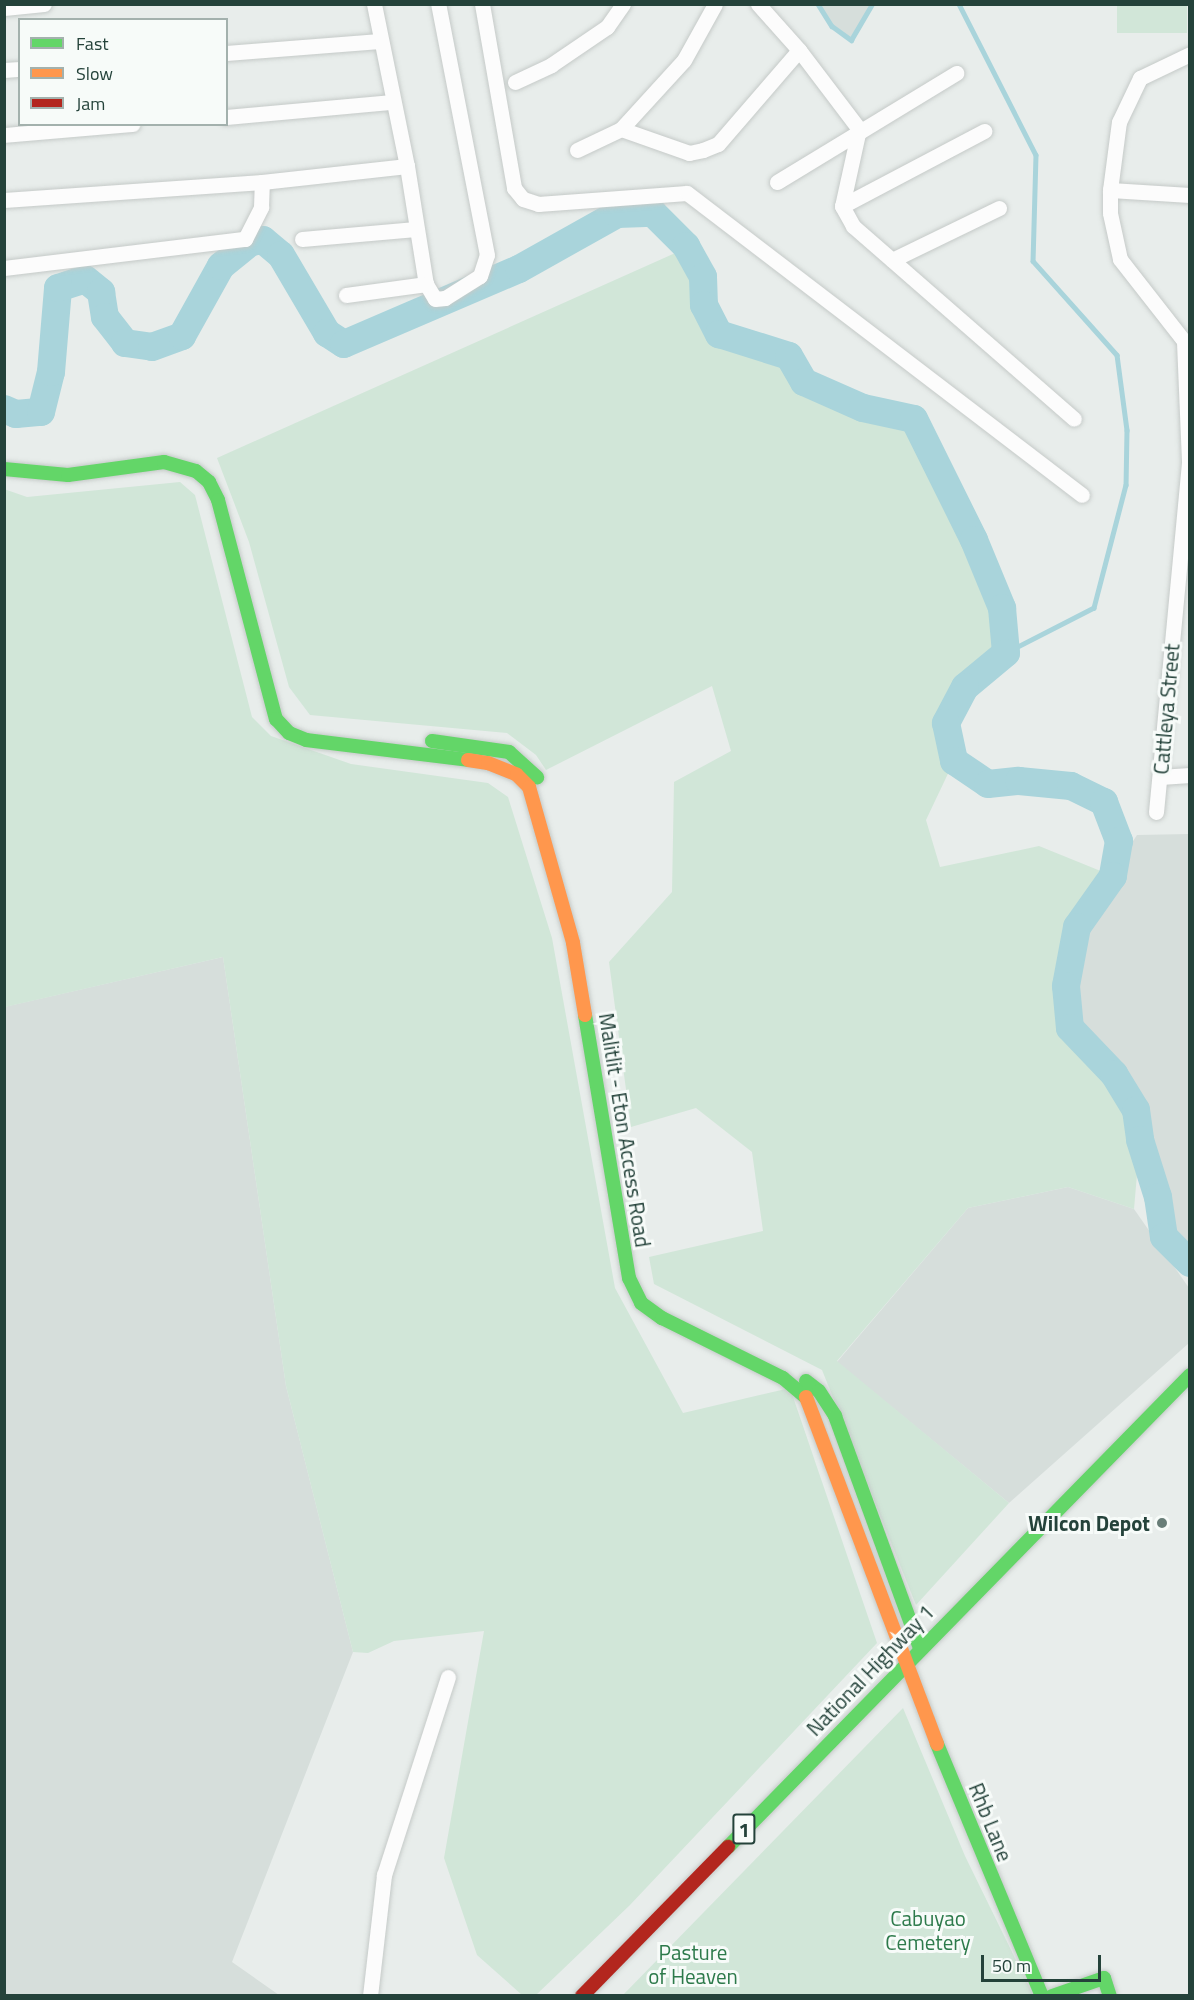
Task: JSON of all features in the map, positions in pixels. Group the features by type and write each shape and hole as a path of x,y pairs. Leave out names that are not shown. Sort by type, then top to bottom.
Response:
{"main road":[{"name":"Malitlit - Eton Access Road","path":"4,469 68,475 164,462 196,471 209,482 218,500 272,694 276,719 289,733 306,740 488,763 517,775 529,787 573,943 629,1278 641,1303 662,1318 783,1378 809,1400 905,1663"},
{"name":"Malitlit - Eton Access Road","path":"272,694 297,722 310,727 509,752 530,767 542,784 585,937 639,1270 650,1292 664,1303 789,1368 819,1391 835,1416 920,1648"},
{"name":"National Highway 1","path":"582,1995 905,1663 1190,1375"},
{"path":"859,1540 876,1527"},
{"name":"Rhb Lane","path":"905,1663 979,1851 1042,1995"},
{"path":"1052,1995 1104,1978 1110,1995"}],"street":[{"path":"4,8 44,4"},
{"path":"374,4 392,102 407,166 426,285 435,299 445,298 480,276 487,255 438,4"},
{"path":"482,4 514,188 523,199 538,204 687,193 1082,495"},
{"path":"515,82 551,65 607,27 623,4"},
{"path":"577,150 621,129 684,60 715,4"},
{"path":"758,4 799,51 859,129"},
{"path":"228,53 380,41"},
{"path":"621,129 689,153 718,144 799,51"},
{"name":"Cattleya Street","path":"1156,812 1185,541 1189,461 1186,341 1120,259 1110,213 1110,190 1119,122 1140,78 1190,54"},
{"path":"777,182 859,129 956,73"},
{"path":"228,117 392,102"},
{"path":"4,135 110,126"},
{"path":"859,129 842,206 853,226 1074,419"},
{"path":"842,206 984,131"},
{"path":"4,200 261,182 407,166"},
{"path":"4,268 245,239 261,207 261,182"},
{"path":"1110,190 1190,195"},
{"path":"892,260 999,208"},
{"path":"302,239 416,229"},
{"path":"346,295 426,285"},
{"path":"1160,777 1190,775"},
{"path":"370,1995 384,1875 448,1677"}],"shaded area":[{"path":"818,5 872,5 851,40 832,26"},
{"path":"1189,834 1189,1263 1164,1237 1158,1197 1140,1140 1136,1110 1114,1074 1070,1028 1066,986 1077,927 1137,835"},
{"path":"223,957 286,1386 353,1652 232,1962 279,1995 5,1995 4,1007"},
{"path":"1068,1187 1134,1209 1189,1288 1189,1343 1009,1503 837,1362 968,1208"}],"green space":[{"path":"1117,5 1187,5 1187,33 1117,33"},
{"path":"682,250 703,277 704,305 719,334 789,356 804,382 863,408 914,419 974,540 1002,608 1006,653 965,687 946,723 954,761 926,820 940,867 1039,846 1113,876 1077,927 1066,986 1070,1028 1114,1074 1136,1110 1140,1140 1134,1209 1068,1187 968,1208 837,1361 1009,1503 916,1605 822,1370 654,1284 649,1257 763,1231 752,1152 696,1108 631,1127 609,962 672,892 674,782 731,751 712,686 546,770 536,755 507,733 310,715 289,687 249,542 217,458"},
{"path":"180,482 195,495 252,717 271,736 351,764 488,783 508,797 552,938 615,1288 683,1413 790,1388 877,1643 630,1905 536,1995 522,1995 477,1955 444,1858 484,1631 394,1641 368,1653 353,1652 286,1386 223,957 5,1007 4,489 27,497"},
{"path":"903,1708 965,1856 1033,1995 622,1996"}],"waterway":[{"path":"818,4 832,26 851,40 872,4"},
{"path":"959,4 1036,155 1033,261 1117,355 1127,430 1126,485 1094,608 1006,653"},
{"path":"4,409 16,414 41,412 51,372 58,288 85,279 101,292 105,317 125,343 152,347 182,336 221,266 251,242 263,240 281,255 327,333 344,344 519,269 617,214 653,213 686,246 703,277 704,305 719,334 789,356 804,382 863,408 914,419 974,540 1002,608 1006,653 965,687 946,723 954,761 988,784 1019,781 1071,786 1104,802 1119,841 1113,876 1077,927 1066,986 1070,1028 1114,1074 1136,1110 1140,1140 1158,1197 1164,1237 1190,1263"}],"traffic: fast":[{"path":"4,469 68,475 164,462 196,471 209,482 218,500 276,719 289,733 306,740 468,760"},
{"path":"432,741 509,752 537,777"},
{"path":"585,1015 629,1278 641,1303 662,1318 783,1378 806,1397"},
{"path":"728,1847 1190,1375"},
{"path":"806,1381 819,1391 835,1416 920,1648"},
{"path":"937,1744 1042,1996"},
{"path":"1052,1996 1104,1978 1110,1996"}],"traffic: slow":[{"path":"468,760 488,763 517,775 529,787 573,943 585,1015"},
{"path":"806,1397 937,1744"}],"traffic: jam":[{"path":"582,1996 728,1847"}],"place":[{"name":"Wilcon Depot","path":"1162,1523"}],"park label":[{"name":"Cabuyao Cemetery","path":"928,1930"},
{"name":"Pasture of Heaven","path":"693,1964"}]}
